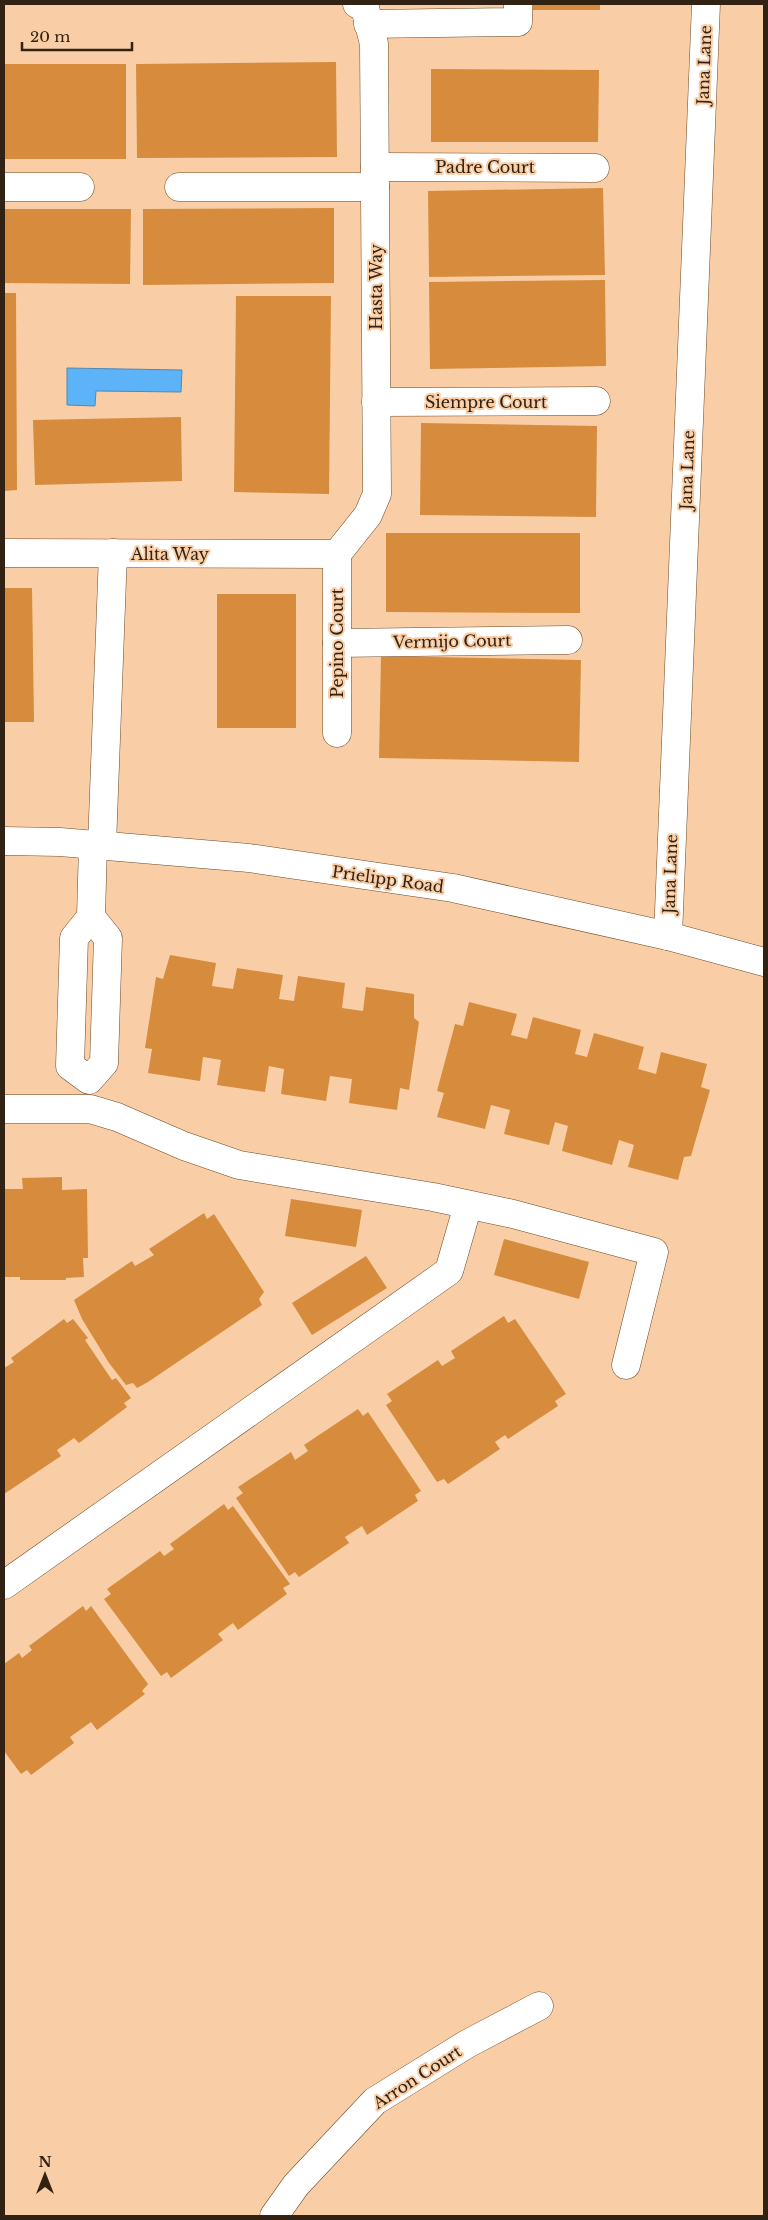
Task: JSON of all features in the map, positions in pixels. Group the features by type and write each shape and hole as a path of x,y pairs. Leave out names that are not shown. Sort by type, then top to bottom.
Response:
{"street":[{"name":"Jana Lane","path":"668,936 706,4"},
{"path":"363,12 518,13"},
{"name":"Hasta Way","path":"337,554 368,515 378,494 374,44 363,12"},
{"name":"Padre Court","path":"179,187 595,168"},
{"path":"4,187 80,187"},
{"name":"Siempre Court","path":"376,402 596,401"},
{"name":"Alita Way","path":"4,553 337,554"},
{"path":"91,917 108,938 104,1063 89,1080 70,1066 74,938 91,917 98,845 113,553"},
{"name":"Pepino Court","path":"337,554 337,733"},
{"name":"Vermijo Court","path":"337,642 568,640"},
{"name":"Prielipp Road","path":"4,841 98,845 249,858 453,888 668,936 764,962"},
{"path":"4,1109 90,1109 117,1117 184,1146 239,1165 468,1204 514,1214 654,1252 626,1364"},
{"path":"4,1585 449,1271 468,1204"},
{"name":"Arron Court","path":"274,2216 296,2186 375,2101 468,2044 539,2006"}],"water":[{"path":"67,368 182,370 181,392 96,391 95,406 67,405"}],"building":[{"path":"533,4 600,4 600,10 533,10"},
{"path":"336,62 337,157 137,158 136,64"},
{"path":"4,64 126,64 126,159 4,159"},
{"path":"431,69 599,70 598,142 431,142"},
{"path":"603,188 605,275 429,277 428,191"},
{"path":"334,208 334,283 143,285 143,209"},
{"path":"4,209 131,209 130,284 4,283"},
{"path":"605,280 606,366 430,369 429,282"},
{"path":"4,293 16,293 17,490 4,491"},
{"path":"236,296 331,296 329,494 234,492"},
{"path":"181,417 182,481 35,485 33,420"},
{"path":"421,423 597,426 596,517 420,515"},
{"path":"386,533 580,533 580,613 386,612"},
{"path":"4,588 32,588 34,722 4,722"},
{"path":"217,594 296,594 296,728 217,728"},
{"path":"381,656 581,660 579,762 379,758"},
{"path":"170,955 216,963 212,986 233,989 237,968 283,975 279,999 294,1001 298,976 345,983 342,1008 363,1011 366,987 414,994 414,1018 419,1022 409,1090 400,1088 397,1110 349,1103 352,1079 330,1076 326,1101 281,1094 284,1069 269,1066 265,1092 217,1085 221,1060 203,1057 200,1081 148,1073 152,1049 145,1048 156,977 163,979"},
{"path":"469,1002 517,1014 511,1035 527,1039 533,1017 581,1030 575,1054 587,1057 594,1033 644,1047 638,1069 656,1074 661,1052 707,1064 701,1087 710,1090 691,1156 684,1157 678,1180 628,1167 634,1145 619,1140 612,1165 562,1151 568,1126 555,1122 549,1145 504,1134 510,1110 491,1105 485,1129 437,1117 444,1093 437,1091 455,1024 463,1026"},
{"path":"62,1177 62,1190 87,1189 88,1258 83,1258 84,1277 66,1278 66,1280 20,1280 20,1277 4,1277 4,1189 23,1189 22,1178"},
{"path":"291,1199 362,1210 356,1247 285,1236"},
{"path":"204,1213 207,1219 214,1214 264,1292 259,1299 262,1305 148,1382 137,1388 133,1383 126,1385 109,1363 82,1319 74,1300 132,1261 135,1266 154,1255 149,1249"},
{"path":"504,1239 589,1262 579,1299 494,1275"},
{"path":"366,1256 387,1288 312,1335 292,1303"},
{"path":"504,1316 508,1323 515,1319 566,1394 555,1401 558,1406 508,1439 505,1435 495,1442 500,1449 448,1484 444,1479 437,1482 386,1405 392,1401 387,1394 438,1360 442,1366 455,1358 451,1351"},
{"path":"64,1319 67,1323 73,1319 88,1338 85,1340 112,1380 116,1378 131,1398 124,1403 127,1407 79,1443 74,1438 57,1450 61,1456 4,1494 4,1368 14,1362 11,1358"},
{"path":"358,1409 363,1416 368,1412 421,1491 415,1495 418,1501 367,1535 362,1526 345,1537 349,1543 299,1577 295,1572 289,1576 236,1498 243,1493 238,1487 291,1452 295,1460 308,1451 304,1445"},
{"path":"224,1504 228,1510 233,1506 290,1584 283,1588 287,1594 238,1630 233,1623 218,1634 223,1640 171,1678 167,1672 161,1676 104,1599 111,1594 107,1589 160,1551 164,1556 174,1549 170,1544"},
{"path":"83,1606 86,1611 91,1606 148,1684 142,1691 145,1694 97,1730 91,1722 70,1737 74,1743 31,1775 27,1770 21,1774 4,1751 4,1664 19,1653 22,1658 32,1650 29,1646"}]}
